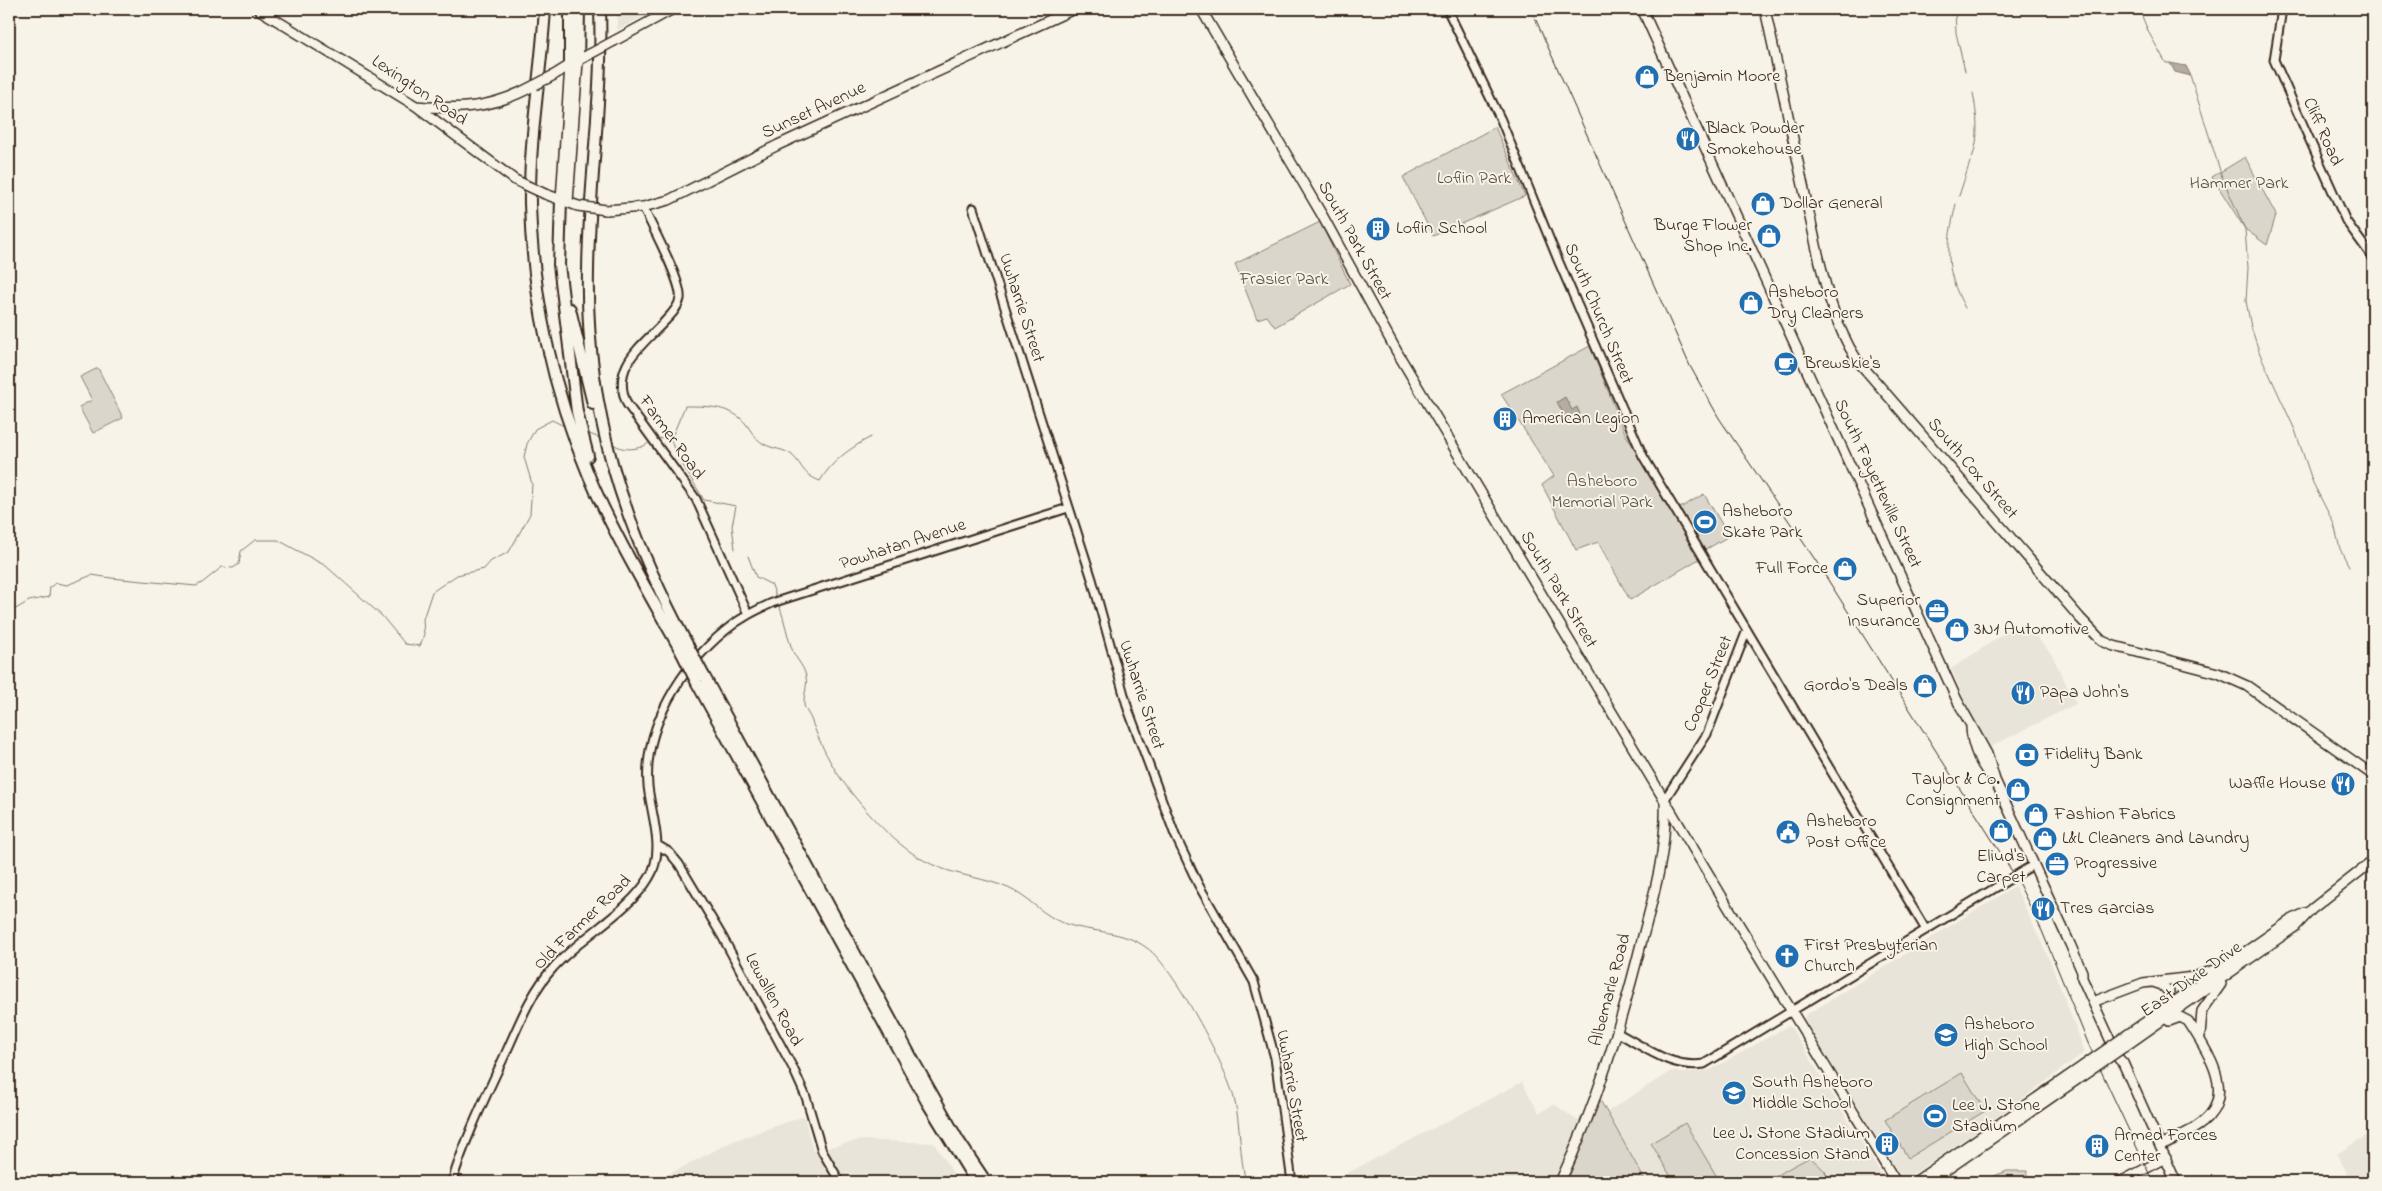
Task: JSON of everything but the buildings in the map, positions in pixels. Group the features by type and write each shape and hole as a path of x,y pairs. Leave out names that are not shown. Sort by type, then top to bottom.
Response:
{"highway":[{"path":"545,9 530,173 530,205 534,259 546,335 555,377 575,440 606,511 908,1053 958,1140 986,1182"},
{"path":"570,9 574,63"},
{"path":"574,63 579,9"},
{"path":"600,9 599,84 588,270 588,315 592,362 601,421 613,474"},
{"path":"565,201 559,265 578,412 584,444 606,511"},
{"path":"565,201 564,249 573,326 613,474 644,558 685,650"},
{"path":"701,679 927,1102 976,1182"}],"main road":[{"name":"Lexington Road","path":"258,9 416,106 515,180 565,201"},
{"path":"416,106 468,108 492,104 522,92 673,9"},
{"name":"Sunset Avenue","path":"565,201 578,206 606,210 643,207 669,200 689,192 774,148 1074,9"},
{"name":"South Park Street","path":"1201,9 1322,215 1397,352 1792,1012 1896,1182"},
{"name":"South Fayetteville Street","path":"1642,9 1983,756 1987,774 1994,777 2033,865"},
{"name":"South Cox Street","path":"1765,9 1823,272 1839,323 1846,341 1857,360 2102,641 2114,646 2218,673 2247,686 2373,775"},
{"path":"565,201 574,63"},
{"name":"Albemarle Road","path":"1560,1182 1594,1106 1618,1033 1658,877 1665,834 1665,800"},
{"name":"East Dixie Drive","path":"2129,1038 2149,1030 2291,920 2312,909 2373,861"},
{"path":"2033,865 2119,1059 2123,1063 2148,1116 2152,1119 2181,1182"},
{"path":"2098,1000 2152,982 2194,977 2232,966"},
{"path":"2201,1043 2199,1028 2202,1011 2232,966"},
{"name":"East Dixie Drive","path":"2085,1069 2129,1038 2149,1020 2232,966"},
{"path":"2082,972 2087,976 2124,1056 2123,1063"},
{"path":"2149,1020 2168,996 2166,987 2152,982"},
{"path":"2149,1030 2176,1018 2184,1018 2188,1021 2201,1043 2217,1074 2218,1097 2209,1116 2192,1130 2164,1144"},
{"path":"1915,1182 2085,1069"},
{"path":"1929,1182 2085,1069"},
{"path":"2148,1116 2148,1122 2176,1182"},
{"path":"2120,1182 2166,1158"}],"street":[{"name":"South Church Street","path":"1446,9 1501,120 1558,260 1643,456 1926,930"},
{"name":"Cliff Road","path":"2282,9 2274,60 2346,221 2373,258"},
{"name":"Farmer Road","path":"643,207 680,291 680,299 674,312 630,359 621,379 621,389 627,404 696,499 748,614"},
{"name":"Uwharrie Street","path":"973,208 1101,608 1107,638 1133,724 1175,835 1198,884 1254,982 1275,1058 1292,1182"},
{"name":"Powhatan Avenue","path":"748,614 790,597 1068,508"},
{"name":"Old Farmer Road","path":"452,1182 478,1113 535,993 553,968 640,891 650,877 656,862 657,845 648,773 653,741 663,711 684,674 700,654 726,629 748,614"},
{"name":"Cooper Street","path":"1665,800 1707,734 1747,630"},
{"name":"Lewallen Road","path":"657,845 669,852 679,864 722,936 793,1068 806,1097 822,1151 840,1182"},
{"path":"1618,1033 1684,1066 1704,1064 2033,865"}],"shaded area":[{"path":"617,9 658,9 617,30"},
{"path":"2170,63 2186,66 2191,76 2175,72"},
{"path":"1565,397 1572,410 1577,407 1580,414 1564,423 1561,417 1564,415 1557,402"},
{"path":"2027,626 2052,655 2076,704 1986,749 1951,669 2011,629"},
{"name":"Asheboro High School","path":"2015,886 2050,961 2085,1052 2006,1111 1908,1178 1901,1177 1804,1019 1806,1015"},
{"name":"South Asheboro Middle School","path":"1788,1026 1792,1029 1886,1182 1646,1182 1607,1112 1671,1071 1682,1073 1710,1070"},
{"path":"1522,1082 1539,1113 1554,1104 1581,1123 1555,1182 1340,1182 1338,1178"},
{"path":"804,1116 813,1151 860,1140 934,1143 959,1182 654,1182 731,1142"},
{"path":"2373,1131 2373,1182 2352,1182 2337,1154"}],"green space":[{"name":"Loflin Park","path":"1495,127 1525,196 1433,236 1403,177"},
{"name":"Hammer Park","path":"2245,157 2276,215 2267,245 2245,229 2212,177"},
{"name":"Frasier Park","path":"1320,222 1350,284 1275,327 1267,316 1257,319 1235,264"},
{"name":"Asheboro Memorial Park","path":"1590,346 1625,433 1699,559 1630,600 1598,542 1576,550 1542,485 1554,476 1501,394"},
{"path":"98,368 123,418 93,433 79,407 92,400 80,377"},
{"name":"Asheboro Skate Park","path":"1704,494 1729,536 1705,550 1680,508"},
{"name":"Lee J. Stone Stadium","path":"1962,1073 1985,1111 1908,1158 1885,1120"},
{"path":"1600,1100 1646,1182 1567,1182"},
{"path":"1685,1123 1720,1182 1674,1182 1651,1143"},
{"path":"1810,1157 1825,1171 1829,1182 1764,1182"},
{"path":"2007,1171 2027,1171 2027,1182 1986,1182 1994,1176"}],"waterway":[{"path":"1955,9 1956,33 1965,71"},
{"path":"2139,9 2149,33 2166,63 2170,63"},
{"path":"2190,75 2222,177 2245,229 2248,268 2246,301 2251,327 2260,354 2295,430 2313,483 2334,524 2340,549 2349,566"},
{"path":"1972,158 1977,135 1977,118 1973,93"},
{"path":"1959,196 1970,162"},
{"path":"1956,204 1950,232 1950,269 1953,281 1965,308"},
{"path":"655,438 671,439 685,406 719,408 740,418 756,438 767,446 786,451 792,455 806,473 820,481 830,467 842,456 871,437"},
{"path":"9,613 29,601 49,597 50,587 56,583 67,585 92,575 196,586 222,567 233,568 239,564 241,551 255,540 278,540 326,566 382,616 405,644 420,646 424,635 423,619 432,592 457,575 484,569 491,561 509,552 530,514 532,484 524,457 527,444 535,429 552,420 564,426"},
{"path":"587,433 602,439"},
{"path":"671,440 675,452 704,500 736,506 732,526 735,549"},
{"path":"612,443 621,448 631,449 642,447 650,442"},
{"path":"748,556 756,577 772,585 776,597"},
{"path":"779,605 793,652 803,667 805,674 804,705 822,746 847,787 876,822 899,843 925,861 955,873 1008,888 1023,896 1058,921 1076,927 1118,935 1138,942 1158,958 1184,995 1210,1041 1229,1083 1238,1119 1246,1182"}],"railway":[{"path":"1531,9 1690,366 1719,418 1816,561 2015,876 2042,931 2088,1043 2153,1182"}],"place":[{"name":"Benjamin Moore","path":"1647,77"},
{"name":"Black Powder Smokehouse","path":"1688,139"},
{"name":"Dollar General","path":"1763,204"},
{"name":"Loflin School","path":"1378,229"},
{"name":"Burge Flower Shop Inc.","path":"1769,236"},
{"name":"Asheboro Dry Cleaners","path":"1751,303"},
{"name":"Brewskie's","path":"1786,364"},
{"name":"American Legion","path":"1505,419"},
{"name":"Asheboro Skate Park","path":"1705,522"},
{"name":"Full Force","path":"1845,569"},
{"name":"Superior Insurance","path":"1937,611"},
{"name":"3N1 Automotive","path":"1957,630"},
{"name":"Gordo's Deals","path":"1925,686"},
{"name":"Papa John's","path":"2023,693"},
{"name":"Fidelity Bank","path":"2027,755"},
{"name":"Waffle House","path":"2343,784"},
{"name":"Taylor & Co. Consignment","path":"2018,790"},
{"name":"Fashion Fabrics","path":"2036,815"},
{"name":"Eliud's Carpet","path":"2001,831"},
{"name":"Asheboro Post Office","path":"1788,832"},
{"name":"L&L Cleaners and Laundry","path":"2045,839"},
{"name":"Progressive","path":"2057,864"},
{"name":"Tres Garcias","path":"2043,909"},
{"name":"First Presbyterian Church","path":"1787,956"},
{"name":"Asheboro High School","path":"1946,1035"},
{"name":"South Asheboro Middle School","path":"1734,1093"},
{"name":"Lee J. Stone Stadium","path":"1935,1116"},
{"name":"Lee J. Stone Stadium Concession Stand","path":"1887,1144"},
{"name":"Armed Forces Center","path":"2097,1146"}]}
